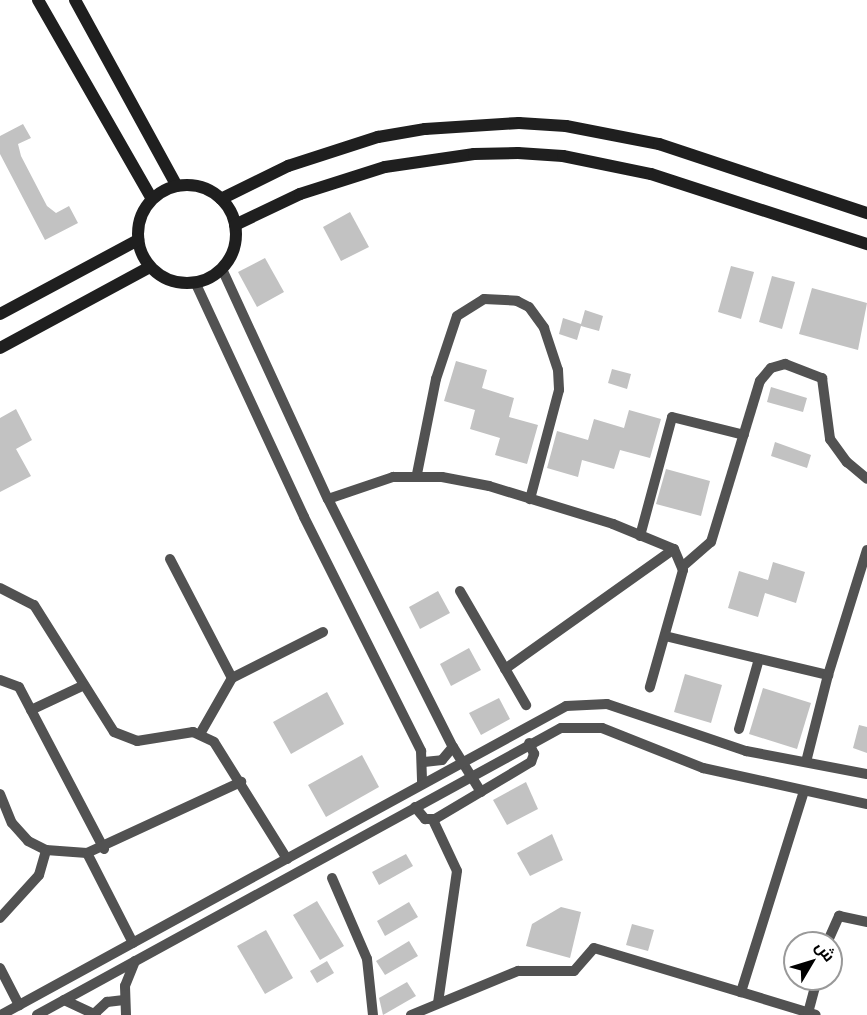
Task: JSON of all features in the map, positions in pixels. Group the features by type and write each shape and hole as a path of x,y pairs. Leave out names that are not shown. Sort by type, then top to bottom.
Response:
{"street":[{"path":"39,0 152,199"},
{"path":"75,0 177,186"},
{"path":"221,199 288,166 378,137 472,124 519,123 566,126 659,144 867,213"},
{"path":"235,225 300,194 385,167 474,154 518,153 585,160 651,174 867,244"},
{"path":"177,186 200,188 221,199 235,225 231,256 222,268 195,282 164,277 150,267 138,240 141,218 152,199 177,186"},
{"path":"0,314 138,240"},
{"path":"0,348 150,267"},
{"path":"222,268 328,499 453,747 481,792"},
{"path":"195,282 424,762 422,784"},
{"path":"417,474 436,379 457,316 484,299 516,301 529,308 544,328 558,370 559,390 530,499"},
{"path":"650,687 682,567 711,542 764,373 785,364 808,370 822,378 825,387 830,439 867,479"},
{"path":"640,536 672,417 744,435"},
{"path":"328,499 417,474 489,486 674,549 682,567"},
{"path":"505,669 674,549"},
{"path":"806,762 828,675 867,550"},
{"path":"170,559 232,678"},
{"path":"0,588 34,605 108,727 121,736 137,741 200,734 220,748 287,859"},
{"path":"460,591 526,705"},
{"path":"200,734 232,678 323,632"},
{"path":"664,636 828,675"},
{"path":"739,729 759,658"},
{"path":"0,680 19,687 104,849"},
{"path":"31,710 82,686"},
{"path":"1,1015 553,710 593,703 620,707 724,745 867,774"},
{"path":"37,1015 529,743 561,728 602,728 703,768 867,804"},
{"path":"415,807 425,819 433,820 532,760 529,743"},
{"path":"424,762 442,760 453,747"},
{"path":"0,794 19,833 46,850 87,853 104,849 241,782"},
{"path":"741,992 804,791"},
{"path":"433,820 457,871 438,1003"},
{"path":"306,848 315,862"},
{"path":"0,918 39,875 46,850"},
{"path":"87,853 133,943"},
{"path":"332,878 367,959 373,1015"},
{"path":"832,931 839,916 867,922"},
{"path":"411,1015 518,971 574,971 594,948 812,1014 815,991"},
{"path":"126,1015 124,1000 135,961"},
{"path":"0,968 19,1005"},
{"path":"64,1000 95,1015 107,1002 124,1000"}],"building":[{"path":"23,124 31,138 18,144 21,156 47,206 56,213 69,206 78,223 45,240 0,154 0,136"},
{"path":"350,212 369,247 341,261 323,227"},
{"path":"265,258 284,292 257,307 238,272"},
{"path":"731,266 754,272 741,319 718,312"},
{"path":"772,276 795,282 782,329 759,322"},
{"path":"812,288 867,303 858,350 799,334"},
{"path":"585,310 603,316 599,331 581,326 577,340 559,334 563,318 581,324"},
{"path":"456,361 487,370 482,388 514,398 509,417 538,425 527,464 495,455 500,438 470,429 475,410 444,401"},
{"path":"612,369 631,374 627,389 608,383"},
{"path":"771,387 807,398 803,412 767,402"},
{"path":"16,409 32,440 16,449 31,476 0,492 0,418"},
{"path":"629,410 661,419 650,458 620,450 614,469 582,460 578,477 547,468 557,431 588,440 594,419 624,428"},
{"path":"775,442 811,455 807,468 771,456"},
{"path":"666,469 710,481 701,516 656,504"},
{"path":"773,562 805,572 796,603 765,593 758,617 728,608 739,571 768,580"},
{"path":"438,591 450,613 420,629 409,607"},
{"path":"469,648 481,670 451,686 440,664"},
{"path":"685,674 722,685 711,723 674,712"},
{"path":"763,688 811,703 797,749 749,734"},
{"path":"327,692 344,724 291,754 273,722"},
{"path":"499,698 510,719 481,735 469,713"},
{"path":"859,725 867,727 867,753 853,748"},
{"path":"362,755 379,787 326,817 308,785"},
{"path":"526,782 538,809 507,825 493,800"},
{"path":"552,834 563,860 530,876 517,853"},
{"path":"406,854 413,866 379,885 372,872"},
{"path":"317,901 344,946 320,960 293,915"},
{"path":"409,902 418,917 385,936 377,921"},
{"path":"561,907 581,912 570,958 526,946 532,924"},
{"path":"632,924 654,930 648,951 626,945"},
{"path":"266,930 293,978 265,994 237,946"},
{"path":"409,941 418,956 385,975 376,961"},
{"path":"327,961 334,973 317,983 310,971"},
{"path":"407,982 416,996 383,1015 379,998"}]}
